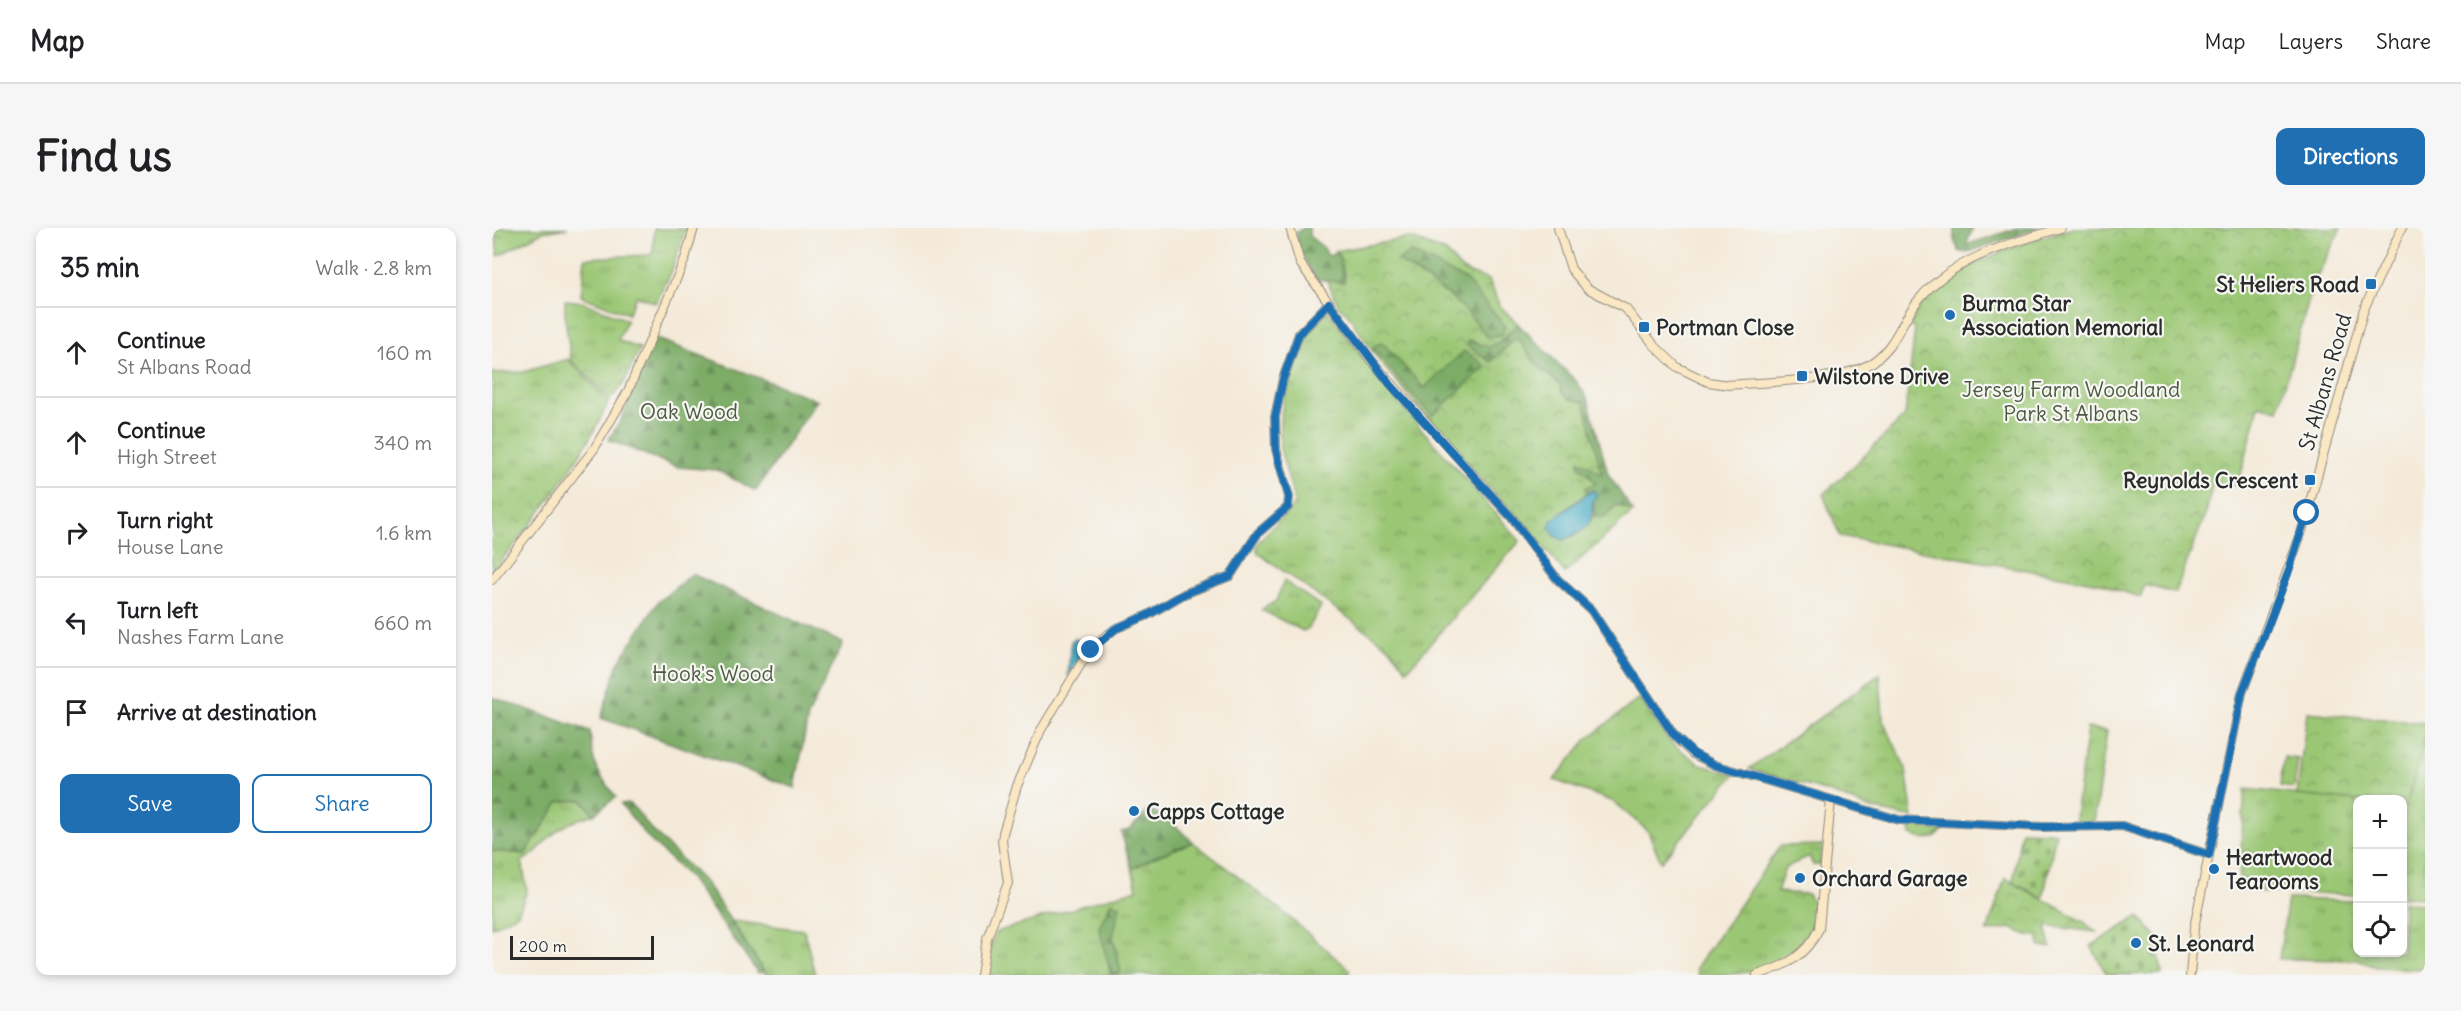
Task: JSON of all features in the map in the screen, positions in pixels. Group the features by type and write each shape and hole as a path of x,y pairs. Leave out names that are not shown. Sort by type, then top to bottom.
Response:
{"street":[{"path":"492,580 594,449 628,391 686,259 694,228"},
{"path":"1290,228 1300,263 1390,384 1512,518 1557,579 1591,610 1682,744 1694,754 1715,765 1908,822 1976,822 2050,827 2128,826 2209,855"},
{"path":"1558,228 1571,269 1587,288 1626,309 1654,345 1677,367 1708,382 1729,385 1842,373 1868,365 1890,348 1923,295 1961,266 2002,246 2061,228"},
{"name":"St Albans Road","path":"2190,975 2194,928 2242,693 2301,534 2364,309 2402,228"},
{"path":"981,975 987,938 1008,883 1002,841 1003,832 1017,786 1041,730 1086,657 1099,641 1115,629 1148,615 1184,594 1230,576 1258,533 1288,507 1289,497 1276,450 1275,417 1283,379 1299,334 1329,303"},
{"path":"1756,975 1793,961 1808,948 1819,929 1831,800"}],"green space":[{"path":"495,228 568,228 542,232 498,256"},
{"path":"1303,228 1309,228 1309,236 1324,248 1328,256 1338,253 1345,283 1317,279 1303,258 1297,240 1296,233"},
{"path":"1954,228 1973,228 1966,245 2018,228 2040,228 1966,253 1959,251 1954,240"},
{"name":"Jersey Farm Woodland Park St Albans","path":"2074,228 2341,228 2313,285 2278,410 2259,405 2238,486 2213,482 2206,513 2175,593 2144,585 2141,597 2105,584 1840,536 1823,494 1905,416 1915,329 1910,326 1922,301 1950,277 1970,266 2015,247"},
{"path":"654,229 686,229 671,273 656,303 636,296 628,314 581,296 585,258 649,255 653,252"},
{"path":"1409,238 1446,252 1462,270 1489,280 1500,306 1518,324 1496,344 1489,347 1468,340 1466,345 1491,362 1517,337 1536,364 1560,385 1562,393 1569,399 1584,402 1602,474 1579,460 1579,466 1596,483 1585,488 1587,493 1552,520 1549,527 1555,536 1563,540 1579,533 1594,515 1605,517 1616,505 1633,512 1565,573 1525,524 1481,479 1379,361 1347,313 1339,307 1327,280 1344,283 1345,277 1338,253 1335,251","holes":["1411,252 1466,280 1505,326 1502,335 1487,337 1457,302 1398,261","1382,342 1424,388 1464,351 1486,366 1432,416 1372,348"]},
{"path":"1411,252 1466,280 1505,326 1502,335 1487,337 1457,302 1398,261"},
{"path":"565,300 583,302 627,320 618,340 640,349 624,383 611,399 571,360 565,319"},
{"path":"1328,311 1389,392 1520,541 1407,670 1389,647 1258,553 1256,546 1295,503 1280,448 1280,421 1286,387 1303,339"},
{"path":"1518,324 1576,381 1588,399 1608,474 1633,512 1616,505 1605,517 1594,515 1593,490 1587,493 1584,488 1596,483 1579,466 1579,459 1601,473 1584,403 1565,396 1560,384 1536,364 1517,337 1491,362 1466,345 1467,340 1484,345 1496,343"},
{"name":"Oak Wood","path":"655,338 817,400 756,491 717,470 677,467 608,440 620,422"},
{"path":"1382,342 1464,351 1487,365 1432,416 1371,348"},
{"path":"568,359 609,401 571,469 492,572 492,373 523,372"},
{"name":"Hook's Wood","path":"692,574 843,643 808,716 795,788 601,718 617,665 658,602"},
{"path":"1284,581 1321,606 1309,628 1303,631 1261,610 1276,601"},
{"path":"1880,674 1883,720 1906,769 1913,818 1868,808 1832,793 1749,769"},
{"path":"492,697 590,731 596,767 616,797 594,814 582,800 559,802 525,854 492,851"},
{"path":"1640,698 1670,742 1701,765 1735,774 1661,862 1648,831 1612,801 1554,780 1587,739"},
{"path":"2307,712 2425,723 2425,736 2407,802 2407,795 2353,795 2353,801 2297,795"},
{"path":"2087,728 2107,731 2094,821 2077,822 2075,818"},
{"path":"2425,735 2425,898 2407,897 2407,801"},
{"path":"2284,757 2298,759 2294,788 2280,786"},
{"path":"2245,789 2353,801 2353,895 2253,891 2253,882 2239,881"},
{"path":"582,800 594,814 561,828 522,861 527,891 518,914 492,927 492,851 525,854 559,801"},
{"path":"628,803 708,886 764,972 758,973 689,877 649,839 621,804"},
{"path":"1149,810 1167,818 1193,842 1152,858 1132,869 1121,832 1129,830"},
{"path":"1915,825 1940,825 1943,830 1935,838 1922,839 1911,835 1910,828"},
{"path":"2021,831 2056,832 2043,899 2013,881"},
{"path":"1193,842 1277,907 1349,969 1349,975 987,975 990,947 996,932 1137,889 1132,869 1152,858"},
{"path":"1823,845 1820,865 1813,865 1809,856 1785,868 1777,892 1808,894 1812,902 1819,902 1812,925 1803,943 1791,955 1759,970 1698,975 1696,968 1780,846"},
{"path":"2005,878 2084,922 2096,932 2046,926 2051,947 2040,947 2039,936 2030,936 2010,928 1987,932"},
{"path":"2288,899 2353,901 2353,957 2407,957 2407,903 2425,904 2425,969 2376,967 2358,960 2279,959"},
{"path":"1111,902 1120,906 1113,936 1121,972 1111,975 1099,927"},
{"path":"2139,916 2156,936 2162,974 2107,975 2091,946"},
{"path":"732,921 804,930 815,975 766,975"}],"water":[{"path":"1593,490 1597,495 1593,500 1587,527 1563,540 1555,536 1549,527 1552,520"},
{"path":"1075,639 1090,643 1068,676 1071,641"}],"place":[{"name":"St Heliers Road","path":"2371,284"},
{"name":"Burma Star Association Memorial","path":"1950,315"},
{"name":"Portman Close","path":"1644,327"},
{"name":"Wilstone Drive","path":"1802,376"},
{"name":"Reynolds Crescent","path":"2310,480"},
{"name":"Capps Cottage","path":"1134,811"},
{"name":"Heartwood Tearooms","path":"2214,869"},
{"name":"Orchard Garage","path":"1800,878"},
{"name":"St. Leonard","path":"2136,943"}],"route":[{"path":"1091,650 1115,629 1158,610 1184,594 1230,576 1258,533 1288,507 1290,501 1276,450 1275,417 1283,379 1299,334 1329,303 1390,384 1512,518 1557,579 1591,610 1675,737 1694,754 1715,765 1908,822 1976,822 2043,827 2128,826 2209,855 2242,693 2288,573 2307,513"}]}
